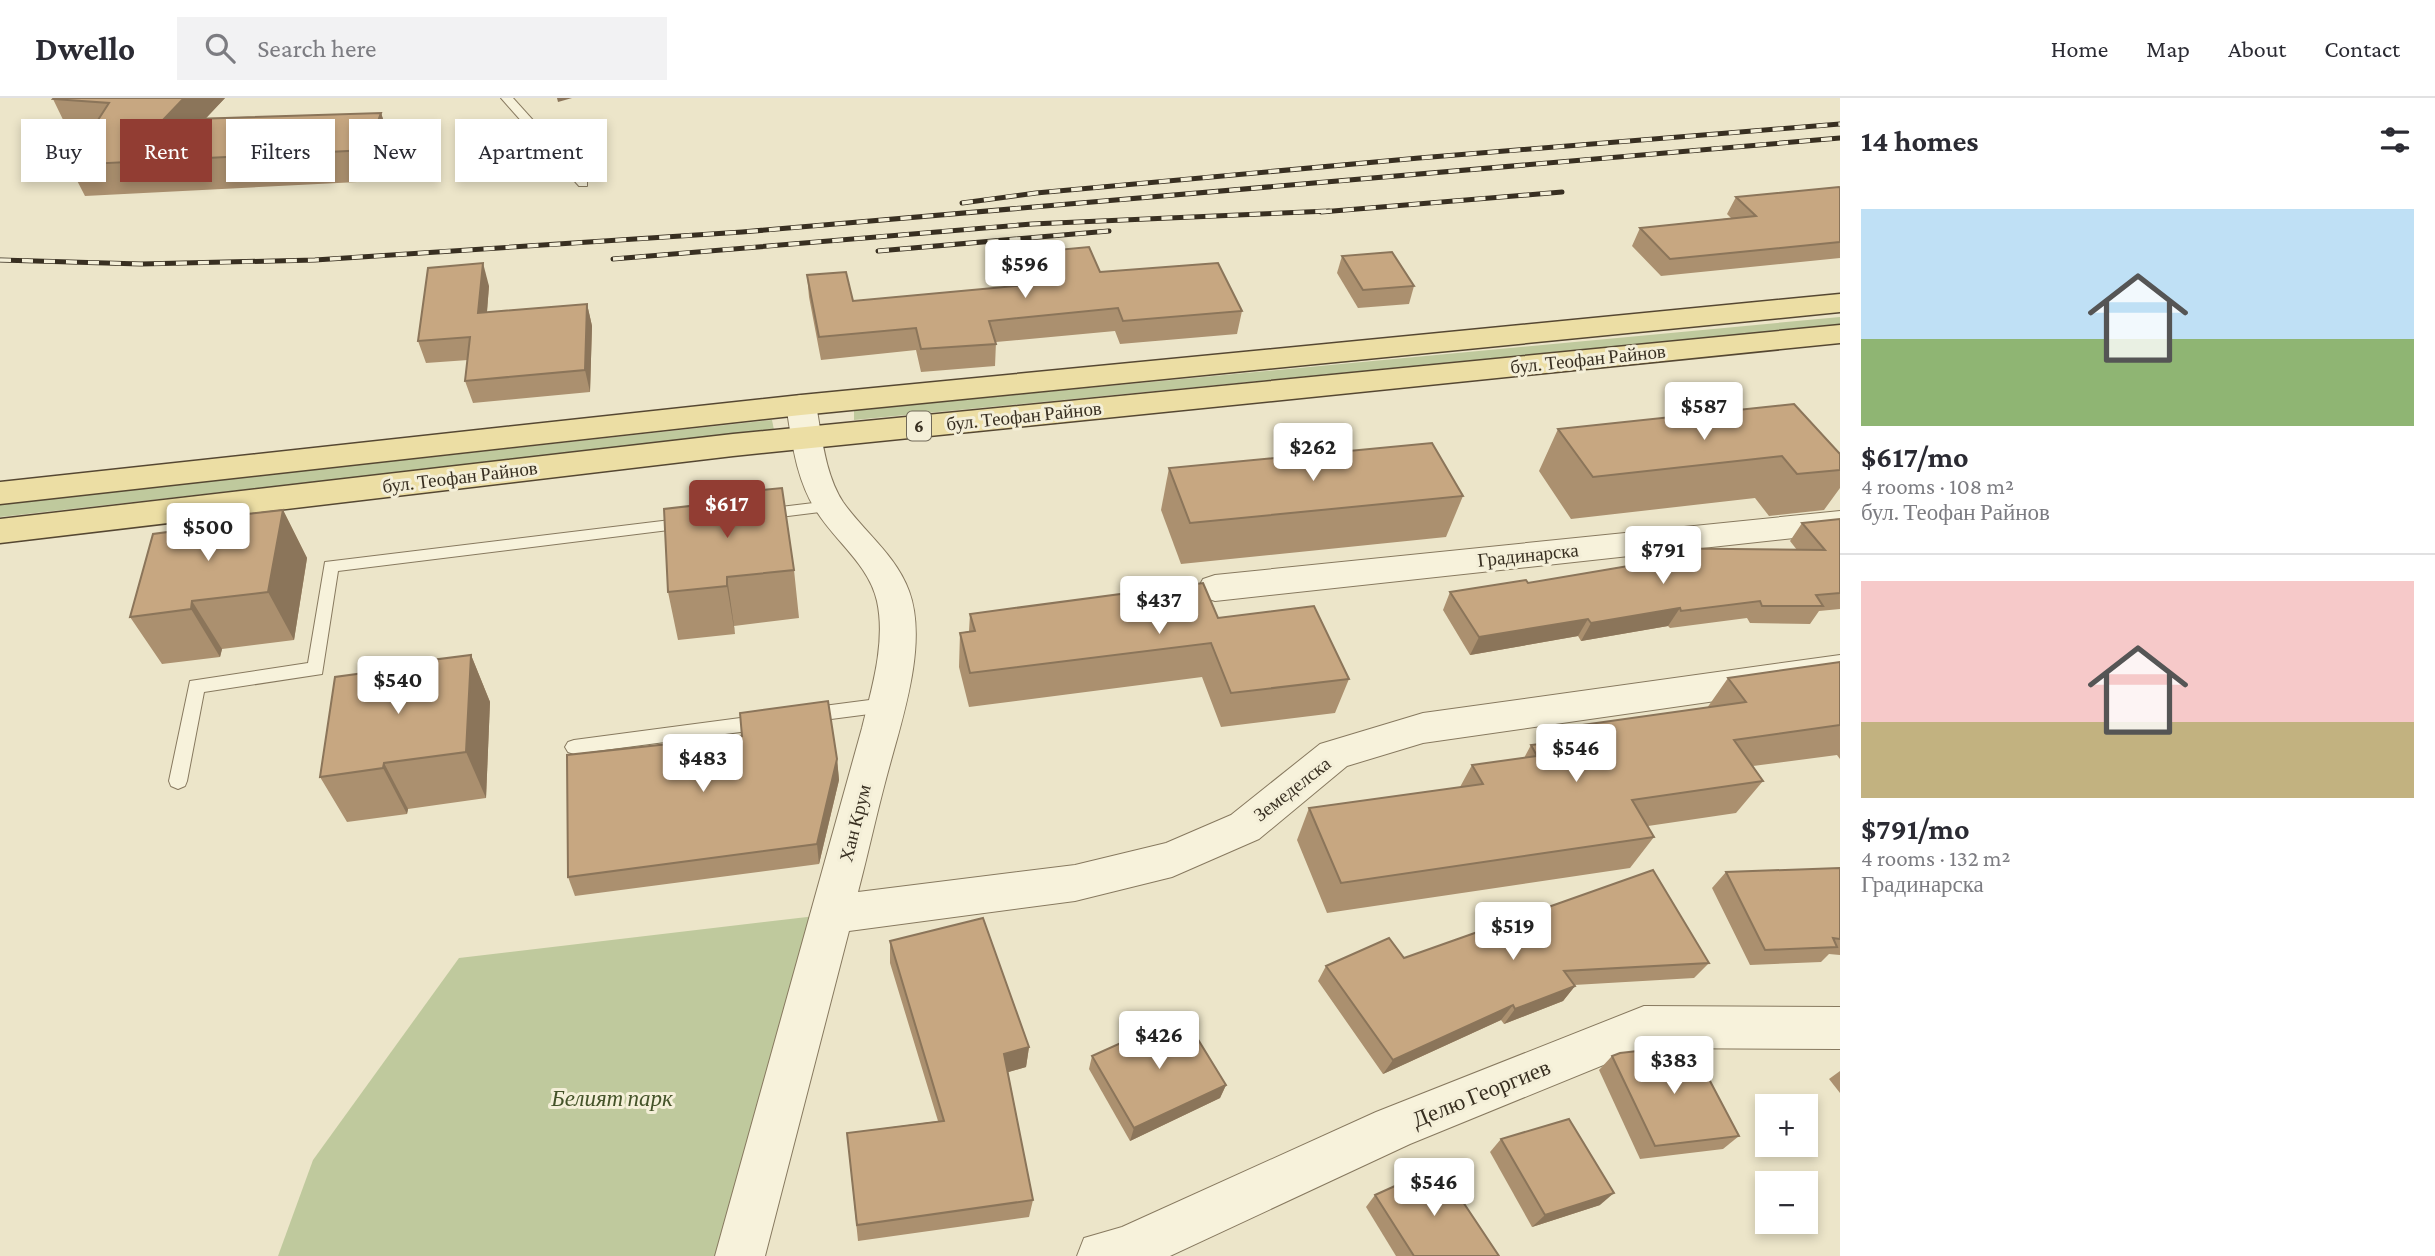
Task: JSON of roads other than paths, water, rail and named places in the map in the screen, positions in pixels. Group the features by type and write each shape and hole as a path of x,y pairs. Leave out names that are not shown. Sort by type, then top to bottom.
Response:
{"main road":[{"name":"бул. Теофан Райнов","path":"0,493 801,405 1840,303"},
{"name":"бул. Теофан Райнов","path":"0,531 807,438 1840,334"}],"street":[{"name":"Хан Крум","path":"740,1256 833,914 885,705 898,631 894,599 880,571 830,506 816,474 801,405"},
{"name":"Градинарска","path":"1215,588 1840,522"},
{"name":"Земеделска","path":"833,914 1075,883 1171,859 1245,827 1334,755 1423,728 1840,669"},
{"name":"Делю Георгиев","path":"1118,1254 1393,1128 1644,1027 1840,1028"}],"lane":[{"path":"507,98 583,183"},
{"path":"747,516 830,506"},
{"path":"178,781 196,686 316,669 331,566 705,521"},
{"path":"574,747 885,705"}],"railway":[{"path":"962,203 1036,193 1419,158 1840,124"},
{"path":"0,260 141,264 315,260 742,232 1840,138"},
{"path":"1321,212 1562,192"},
{"path":"613,259 1032,224 1329,211"},
{"path":"878,251 1109,231"}],"park label":[{"name":"Белият парк","path":"612,1098"}]}
